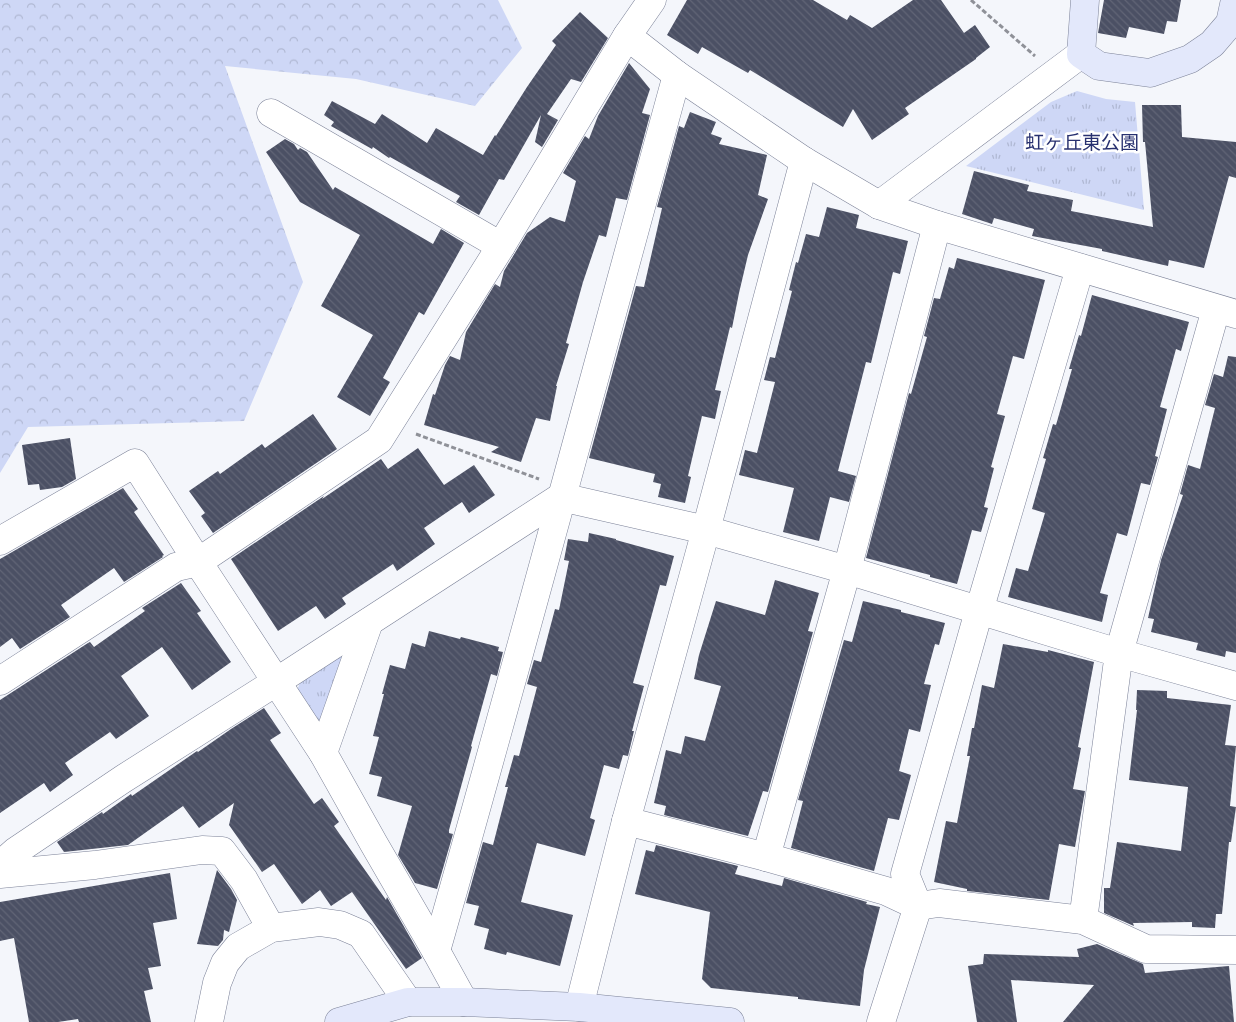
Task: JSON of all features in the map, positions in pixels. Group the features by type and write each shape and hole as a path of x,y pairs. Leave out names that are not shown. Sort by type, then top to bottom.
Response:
{"street":[{"path":"0,681 176,566 198,562 379,440 501,246 627,36 652,0"},
{"path":"879,205 1081,54 1085,0"},
{"path":"1081,54 1099,66 1150,73 1190,59 1212,44 1230,23 1235,0"},
{"path":"627,36 678,75 804,161 879,205 937,225 1226,311 1119,653 1083,920"},
{"path":"436,951 678,75"},
{"path":"271,113 501,246"},
{"path":"579,1007 626,821 804,161"},
{"path":"766,857 847,570 937,225"},
{"path":"881,1022 918,906 905,874 979,611 1080,268"},
{"path":"0,541 135,463 323,753 464,1002"},
{"path":"0,864 16,851 123,779 561,497 706,530 1236,686"},
{"path":"323,753 369,622"},
{"path":"626,821 766,857 886,891 918,906 939,903 1083,920 1146,949 1236,950"},
{"path":"0,874 95,865 202,850 222,851 244,880 271,928"},
{"path":"209,1022 216,983 225,963 238,947 271,928 319,922 340,925 360,934 408,1002"},
{"path":"339,1022 408,1002 464,1002 579,1007 676,1020 730,1022"}],"path":[{"path":"971,0 1055,73"},
{"path":"390,424 554,485 561,497"}],"green space":[{"path":"0,0 498,0 522,48 475,106 356,79 225,66 303,282 244,421 28,427 0,473"},
{"name":"虹ヶ丘東公園","path":"1077,91 1106,99 1135,102 1144,210 966,166 1051,102"},
{"path":"347,651 323,736 296,694 300,682"}],"building":[{"path":"687,0 813,0 847,20 850,15 872,28 913,0 941,0 964,33 975,25 990,47 976,59 905,108 909,114 872,140 853,109 843,127 750,70 748,73 702,47 698,54 667,35"},
{"path":"1104,0 1181,0 1177,22 1167,21 1164,34 1129,27 1126,38 1098,33"},
{"path":"580,12 608,38 581,82 571,79 547,114 558,120 542,147 535,142 541,115 504,180 499,179 479,215 456,202 460,196 389,158 373,147 372,149 331,126 334,122 324,115 332,101 375,124 382,114 427,143 436,128 483,155 556,45 552,41"},
{"path":"629,63 650,89 642,113 650,115 627,200 616,198 606,237 599,235 583,282 566,343 569,344 556,386 550,421 536,418 521,462 491,452 499,447 424,425 433,394 435,395 445,365 450,356 460,360 466,332 495,284 500,287 504,271 527,233 550,217 565,222 576,181 563,173 585,136 589,139 598,116"},
{"path":"1142,105 1181,105 1182,137 1236,142 1236,178 1229,176 1204,268 1169,260 1168,266 1102,251 1102,249 1032,236 1034,229 994,218 992,224 962,214 974,171 1029,185 1027,191 1073,200 1071,211 1153,227 1145,142 1143,142"},
{"path":"690,112 716,122 711,134 722,138 719,144 767,155 758,195 768,199 748,255 732,328 730,327 715,390 721,391 715,419 702,416 688,476 691,477 685,503 658,497 661,484 653,482 655,474 589,458 636,286 644,287 662,208 657,207 679,126 684,128"},
{"path":"285,139 294,144 298,150 300,148 307,152 333,190 335,187 433,244 441,229 464,243 424,315 419,312 383,378 390,382 370,416 337,397 373,335 321,306 360,235 300,202 266,152"},
{"path":"827,207 859,215 856,228 908,241 900,274 893,272 871,363 866,362 838,471 856,476 849,502 830,497 819,541 783,532 794,488 739,475 745,450 757,453 775,382 764,380 770,357 775,358 792,291 789,290 796,262 798,263 806,234 819,237"},
{"path":"957,258 1045,280 1024,359 1013,356 997,414 1005,416 991,467 994,468 984,507 988,508 981,532 972,530 957,584 866,558 909,393 911,394 927,337 924,336 934,298 940,299 949,267 954,269"},
{"path":"1092,295 1189,322 1181,351 1176,349 1160,407 1167,409 1155,456 1158,457 1150,485 1141,483 1127,536 1117,533 1100,593 1108,595 1102,622 1008,597 1016,568 1028,571 1045,513 1032,509 1046,459 1043,458 1053,424 1056,425 1072,369 1069,369 1079,335 1081,336"},
{"path":"1228,356 1236,357 1236,653 1226,651 1225,657 1196,650 1198,643 1151,632 1154,619 1148,618 1161,560 1183,495 1180,494 1188,465 1200,469 1215,408 1205,405 1214,374 1223,377"},
{"path":"313,414 337,449 213,533 201,516 205,513 189,491 218,471 220,474 262,444 265,448"},
{"path":"70,438 76,479 62,487 40,490 39,484 28,485 22,445"},
{"path":"418,448 444,485 474,465 495,495 469,513 462,502 424,528 435,544 397,571 393,564 342,598 346,604 325,619 316,606 278,631 231,559 381,459 388,469"},
{"path":"123,488 138,509 134,512 164,555 163,557 124,582 114,568 61,605 70,617 20,649 12,638 0,647 0,559"},
{"path":"589,533 674,556 666,586 660,585 633,683 644,686 632,731 634,731 628,756 623,755 619,769 604,765 590,818 595,820 585,856 537,843 521,902 573,915 560,966 507,952 506,955 484,949 489,929 474,925 479,906 466,903 483,842 493,845 514,755 519,756 537,687 527,684 534,660 541,662 555,609 559,610 569,561 564,560 568,539 588,542"},
{"path":"775,580 819,593 808,631 813,632 768,792 763,791 748,836 664,815 666,806 654,803 666,750 681,754 685,736 705,741 721,686 694,679 699,655 716,601 765,615"},
{"path":"181,583 201,611 197,613 231,662 192,690 162,647 121,676 149,716 116,739 110,732 65,763 73,775 50,792 44,783 0,813 0,700 88,643 90,642 94,647 145,611 142,608"},
{"path":"863,601 945,623 939,645 935,644 924,684 931,685 920,732 909,729 899,771 911,775 899,820 888,818 874,871 791,848 803,801 798,800 844,640 852,642"},
{"path":"429,631 499,647 498,651 503,652 497,676 491,674 449,830 449,833 453,834 437,889 415,883 398,855 412,806 377,796 382,777 369,774 379,737 373,736 390,665 405,669 412,643 425,647"},
{"path":"1003,644 1048,652 1048,650 1094,662 1078,747 1081,748 1073,789 1085,791 1075,847 1059,844 1049,900 967,891 967,889 934,882 946,821 957,823 970,756 967,756 972,728 974,728 982,685 994,688"},
{"path":"1137,690 1167,691 1167,698 1231,705 1225,745 1236,746 1230,806 1236,807 1231,842 1229,842 1222,914 1216,914 1215,928 1192,927 1192,922 1133,923 1134,926 1104,913 1104,888 1110,888 1117,842 1181,851 1188,787 1129,780 1137,710"},
{"path":"264,708 281,733 270,740 314,804 322,798 339,822 334,826 386,900 387,897 422,958 406,969 352,892 331,906 320,890 302,904 274,864 262,872 229,825 234,803 199,828 183,806 128,845 64,852 57,842 102,812 103,814 131,794 132,796"},
{"path":"656,845 738,866 735,874 782,886 784,878 880,907 864,970 860,1006 711,988 702,979 710,912 635,894 646,850 654,852"},
{"path":"217,870 237,900 229,932 224,930 223,940 218,946 197,944"},
{"path":"170,873 177,919 153,923 161,966 148,968 153,989 144,991 151,1022 79,1022 78,1019 58,1022 29,1022 14,938 0,941 0,902"},
{"path":"1097,944 1143,964 1145,973 1229,966 1234,1022 1063,1022 1094,985 1011,980 1017,1022 977,1022 968,966 983,964 984,954 1079,957 1077,949"}]}
